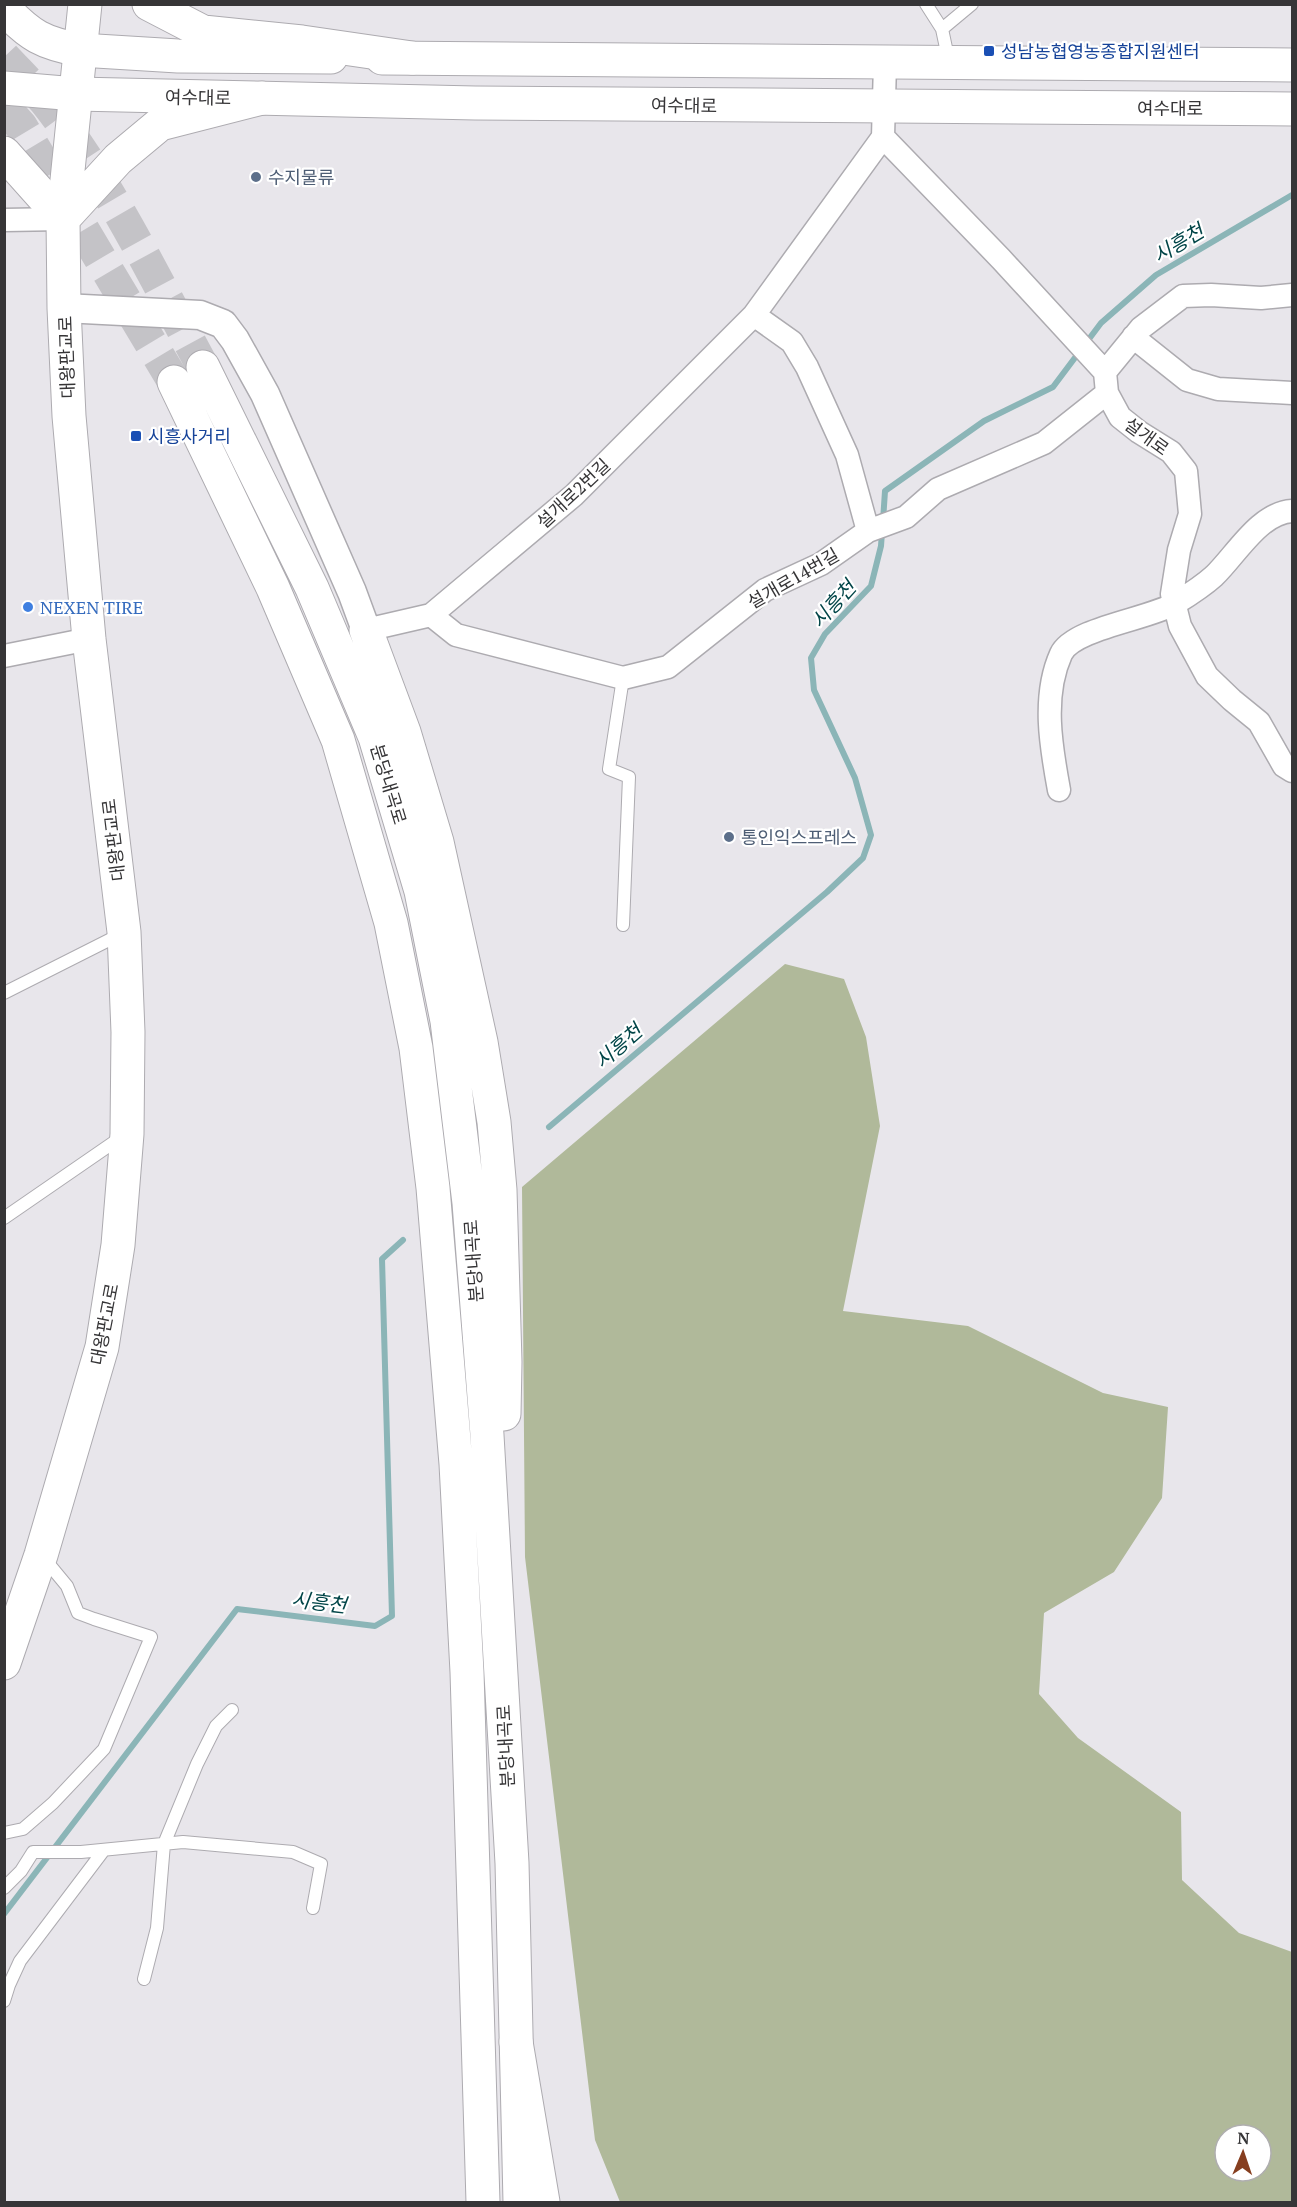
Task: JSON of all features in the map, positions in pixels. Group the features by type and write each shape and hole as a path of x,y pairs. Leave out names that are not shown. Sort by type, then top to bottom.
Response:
{"main road":[{"name":"대왕판교로","path":"4,1662 12,1619 41,1555 102,1347 118,1245 127,1134 129,1032 124,932 89,639 69,416 64,308 63,219 85,4"},
{"path":"149,4 203,32 302,42 412,58"},
{"path":"4,8 32,35 55,45 80,50 178,56 1293,65"},
{"name":"여수대로","path":"4,88 76,94 262,98 884,122 1293,109"},
{"path":"4,153 63,219 118,159 160,124 262,98"},
{"name":"분당내곡로","path":"203,367 312,588 375,737 421,891 447,1021 469,1203 489,1485 512,1863 520,2202"},
{"name":"분당내곡로","path":"174,382 273,588 338,740 391,923 416,1048 434,1188 456,1464 467,1672 483,2202"},
{"path":"366,630 404,732 437,842 481,1042 494,1122 500,1190 505,1362 504,1417 489,1485"},
{"path":"516,2042 543,2202"}],"street":[{"path":"884,122 885,63"},
{"name":"설개로2번길","path":"366,630 432,615 574,495 754,315 884,122"},
{"name":"설개로","path":"884,122 993,250 1074,338 1101,374 1120,417 1171,452 1185,471 1190,514 1179,550 1172,594 1180,626 1208,676 1259,722 1284,766 1293,771"},
{"path":"4,220 63,219"},
{"name":"설개로14번길","path":"432,615 456,635 623,678 668,667 765,590 821,564 869,531 906,517 938,489 1044,443 1133,337 1183,296 1261,298 1293,295"},
{"path":"64,308 200,315 223,324 235,340 265,394 352,592 366,630"},
{"path":"754,315 792,342 807,367 847,455 869,531"},
{"path":"1133,337 1187,380 1218,389 1293,393"},
{"path":"1059,790 1052,753 1050,704 1054,675 1062,652 1082,636 1174,604 1212,578 1234,556 1255,529 1284,511 1293,511"},
{"path":"4,656 89,639"}],"lane":[{"path":"926,4 942,29 949,63"},
{"path":"942,29 972,4"},
{"path":"623,678 609,769 629,777 623,925"},
{"path":"4,993 124,932"},
{"path":"4,1218 127,1134"},
{"path":"4,1833 23,1829 52,1803 104,1749 151,1637 78,1613 67,1586 41,1555"},
{"path":"144,1979 157,1928 164,1844 197,1764 216,1726 232,1710"},
{"path":"4,1888 21,1871 33,1852 81,1852 194,1843 294,1852 321,1864 312,1908"},
{"path":"4,2001 20,1961 104,1850"}],"green space":[{"path":"785,964 844,979 866,1037 880,1126 843,1311 968,1326 1103,1393 1168,1407 1162,1498 1114,1572 1044,1613 1039,1694 1078,1738 1181,1812 1182,1880 1239,1933 1292,1952 1292,2202 620,2202 595,2140 525,1557 522,1187"}],"waterway":[{"name":"시흥천","path":"883,521 885,491 984,421 1053,387 1101,323 1156,275 1292,195"},
{"name":"시흥천","path":"549,1127 827,892 863,858 871,835 855,778 814,690 811,658 825,634 871,586 881,546 882,532"},
{"name":"시흥천","path":"4,1914 237,1609 375,1626 392,1616 382,1259 403,1240"}],"tunnel":[{"path":"4,57 45,101 90,164 130,230 203,367"},
{"path":"4,107 21,126 174,382"}],"place":[{"name":"성남농협영농종합지원센터","path":"989,51"},
{"name":"수지물류","path":"256,177"},
{"name":"시흥사거리","path":"136,436"},
{"name":"NEXEN TIRE","path":"28,607"},
{"name":"통인익스프레스","path":"729,837"}]}
